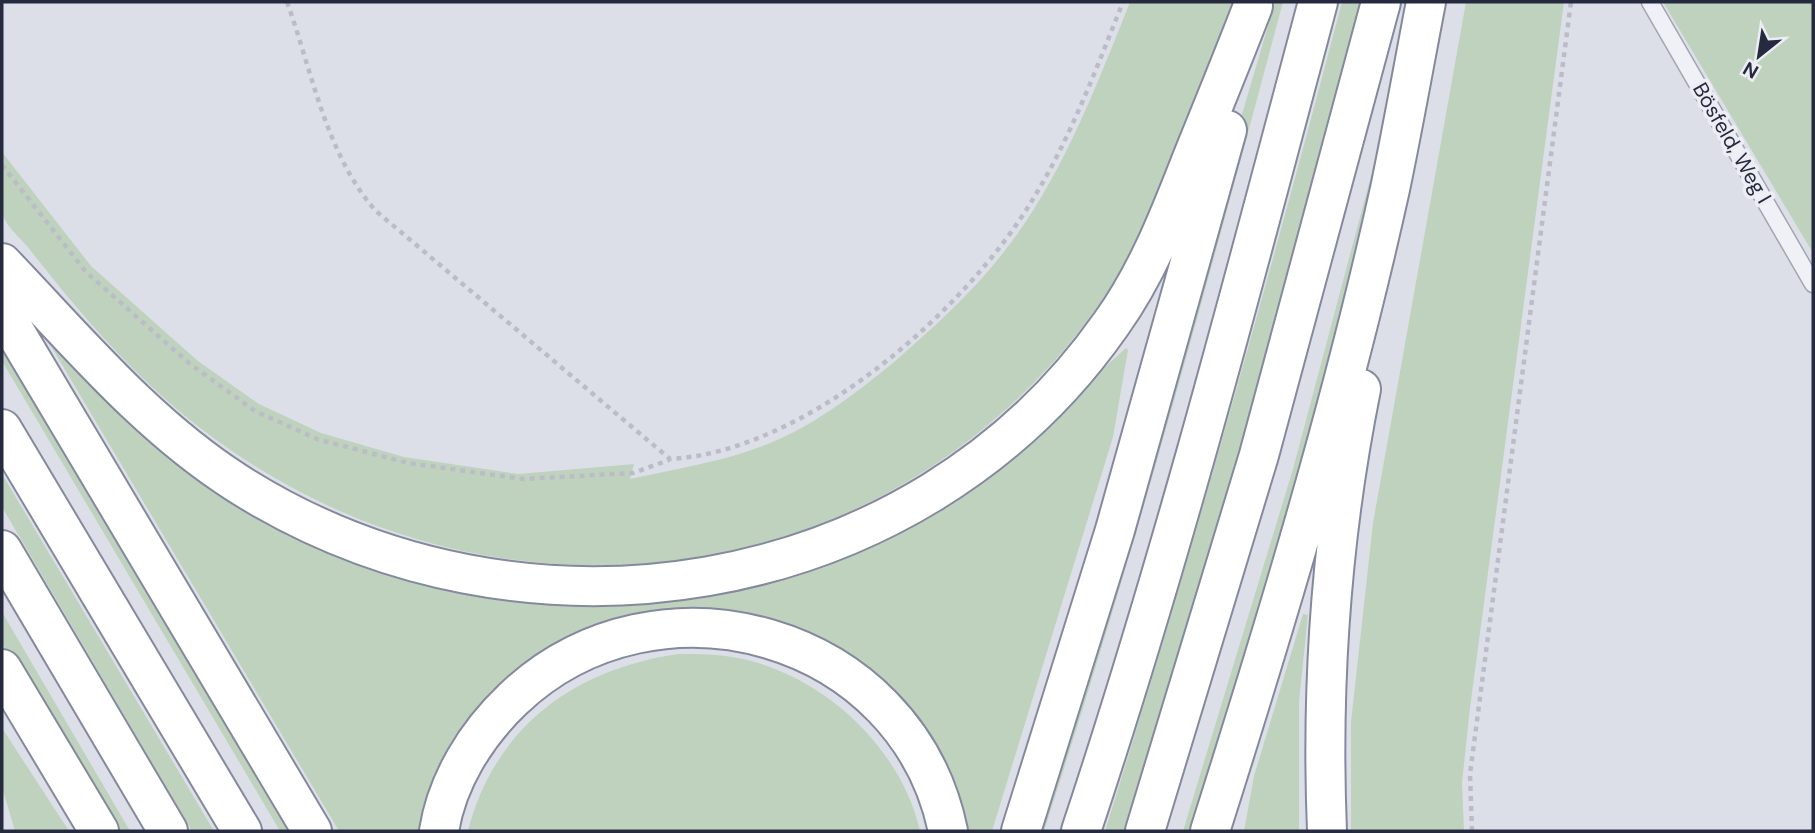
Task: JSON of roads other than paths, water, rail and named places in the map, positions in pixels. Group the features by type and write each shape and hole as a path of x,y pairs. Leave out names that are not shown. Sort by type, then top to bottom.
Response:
{"highway":[{"path":"1081,831 1120,715 1202,441 1318,2"},
{"path":"1146,831 1259,456 1381,2"},
{"path":"1211,830 1280,601 1338,393 1390,190 1426,2"},
{"path":"2,262 132,398 169,432 241,485 316,527 401,560 508,583 642,587 700,579 806,551 901,509 972,465 1055,393 1096,346 1135,286 1170,214 1254,4"},
{"path":"1021,831 1115,530 1227,129 1254,4"},
{"path":"1326,831 1324,772 1331,610 1359,395 1378,299 1390,190"},
{"path":"2,310 312,831"},
{"path":"2,429 242,831"},
{"path":"2,550 169,831"},
{"path":"439,831 449,794 460,769 498,713 524,689 559,663 604,641 641,631 680,626 738,630 764,636 822,661 862,688 895,722 915,753 930,780 948,831"},
{"path":"2,669 99,831"}],"lane":[{"name":"Bösfeld, Weg I","path":"1650,2 1813,284"}]}
